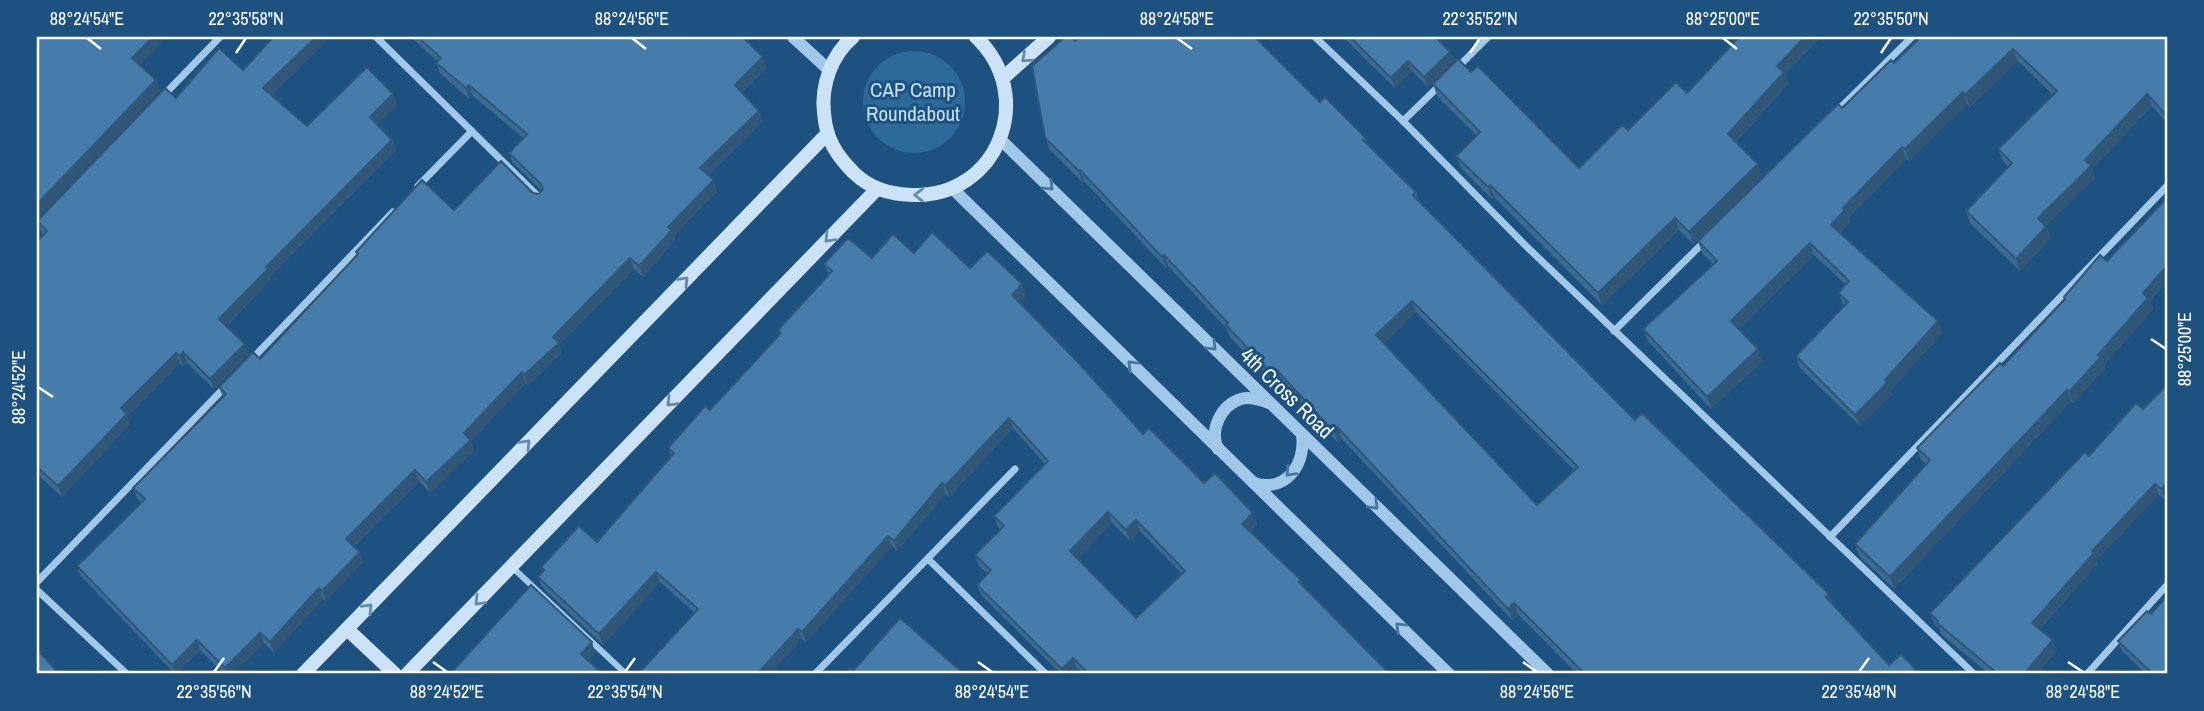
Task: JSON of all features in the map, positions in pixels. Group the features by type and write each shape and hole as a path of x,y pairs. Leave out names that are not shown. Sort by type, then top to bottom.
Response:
{"main road":[{"path":"853,37 846,42 829,70 822,97 827,134 839,158 862,180 891,194 929,196 953,189 985,164 1000,139 1007,110 1003,78 990,50 976,37"},
{"path":"1003,78 1049,37"},
{"path":"303,674 827,134"},
{"path":"407,674 877,189"},
{"path":"347,629 395,674"}],"street":[{"path":"152,107 220,37"},
{"path":"376,37 541,199"},
{"path":"793,37 829,70"},
{"path":"1315,37 1404,121 1525,246 1974,674"},
{"path":"1404,121 1488,37"},
{"path":"1832,115 1912,37"},
{"path":"414,191 472,131"},
{"name":"4th Cross Road","path":"1000,139 1548,674"},
{"path":"1830,537 2167,186"},
{"path":"953,189 1449,674"},
{"path":"249,361 404,201"},
{"path":"1614,331 1713,233"},
{"path":"37,582 230,382"},
{"path":"1219,449 1214,434 1217,420 1225,411 1240,399 1250,398 1270,403"},
{"path":"1254,483 1262,486 1279,484 1292,474 1303,451 1302,435"},
{"path":"815,674 1015,470"},
{"path":"928,559 1046,674"},
{"path":"512,567 626,674"},
{"path":"2087,674 2167,585"},
{"path":"37,590 127,674"}],"green space":[{"name":"CAP Camp Roundabout","path":"914,51 934,55 950,66 961,82 965,102 961,122 950,138 934,149 914,153 894,149 878,138 867,122 863,102 867,82 878,66 894,55"}],"building":[{"path":"37,37 153,37 132,58 156,80 37,204"},
{"path":"273,37 316,37 263,88 307,126 367,67 393,94 370,117 392,140 266,267 268,269 219,319 245,344 210,379 183,352 180,356 176,353 121,408 127,414 58,486 37,467 37,241 47,231 37,221 165,88 176,98 219,48 243,70"},
{"path":"418,37 743,37 763,57 735,85 759,111 700,168 714,180 668,227 672,230 639,266 630,258 553,337 559,343 524,375 522,372 464,433 471,440 426,482 415,470 346,539 360,552 322,591 319,588 270,642 260,633 225,668 197,640 172,665 77,566 145,499 133,488 226,394 219,387 253,352 260,359 358,254 356,252 422,180 454,210 501,161 533,193 539,194 543,189 509,153 527,134 469,85 466,88 436,63 441,58"},
{"path":"1065,37 1071,37 1075,41 1080,37 1255,37 1320,102 1325,97 1366,138 1363,140 1416,192 1413,195 1635,420 1642,413 1829,594 1826,597 1889,665 1901,654 1920,674 1585,674 1514,603 1508,609 1338,428 1334,432 1278,371 1273,375 1164,255 1162,257 1080,170 1045,138 1032,66","holes":["1412,301 1578,467 1537,505 1376,335"]},
{"path":"1350,37 1435,37 1450,52 1424,77 1408,61 1391,78"},
{"path":"1739,37 1805,37 1777,66 1784,72 1728,134 1758,164 1689,232 1675,218 1598,293 1490,185 1488,187 1456,156 1480,132 1433,84 1458,59 1471,72 1478,66 1579,168 1622,125 1628,130 1676,82 1687,93"},
{"path":"1921,37 2167,37 2167,116 2147,94 2085,160 2091,166 2038,218 2046,227 2016,259 1966,211 2012,163 1998,149 2057,91 2013,49 1965,95 1963,92 1905,149 1902,147 1843,208 1845,210 1831,225 1938,321 1885,380 1887,383 1855,415 1796,356 1848,302 1838,293 1849,281 1810,243 1731,321 1758,349 1707,397 1643,329 1717,261 1698,241 1838,104 1842,108 1891,60 1894,63"},
{"path":"2167,195 2167,266 2143,293 2148,298 2069,392 2067,390 1890,577 1855,544 1930,460 1917,448 2000,363 2003,366 2065,299 2100,255 2107,261"},
{"path":"932,232 970,268 987,251 1022,284 1012,295 1143,434 1149,428 1204,483 1215,473 1253,513 1242,524 1301,580 1299,582 1390,674 1089,674 1073,658 1062,669 977,585 991,570 975,555 1004,526 994,516 1048,461 1009,418 945,486 942,483 894,541 888,536 802,632 798,629 757,674 638,674 698,609 656,572 599,634 538,577 544,570 541,567 579,526 597,542 674,453 668,448 705,406 710,410 781,333 778,330 832,271 824,264 848,238 872,258 893,234 914,253","holes":["1108,512 1126,530 1136,520 1185,571 1136,618 1070,551"]},
{"path":"2167,385 2167,483 2161,489 2155,484 2092,551 2094,553 2032,623 2053,640 2024,674 1998,674 1937,623 1930,613 2085,452 2089,456 2136,403 2143,409"},
{"path":"531,585 592,642 581,654 603,674 450,674"},
{"path":"2167,596 2167,674 2153,674 2118,641 2147,611 2151,614"},
{"path":"900,618 964,674 845,674 850,668 853,671"},
{"path":"37,650 60,674 37,674"}]}
